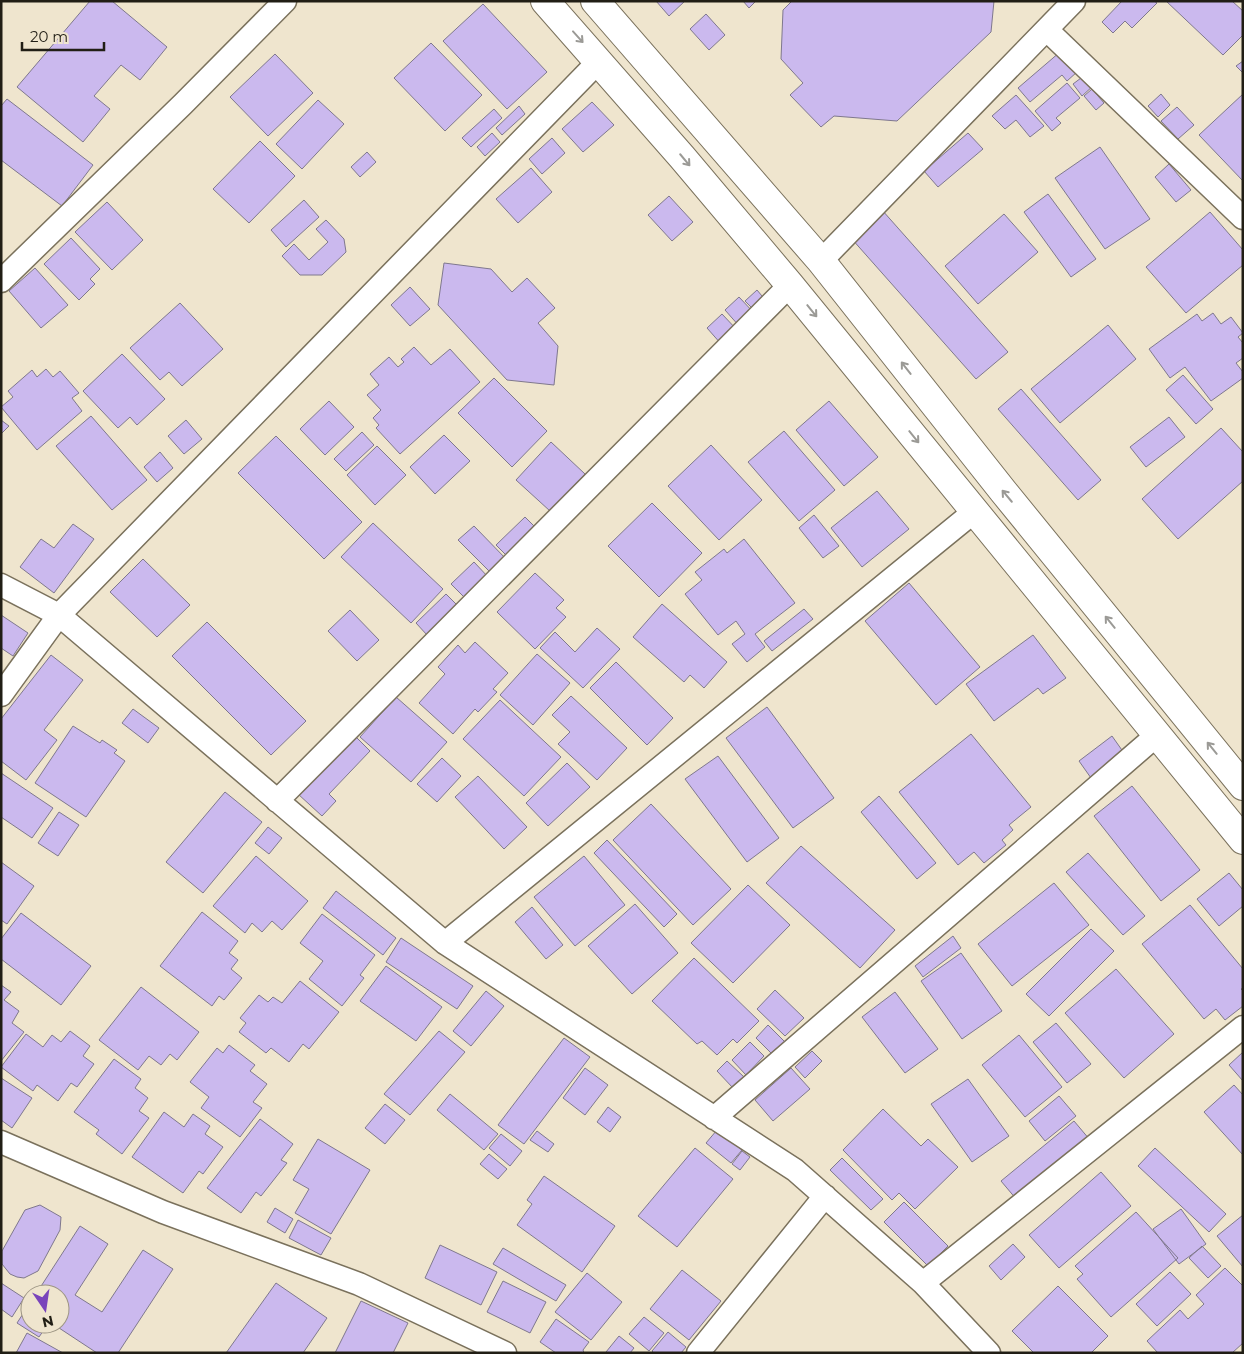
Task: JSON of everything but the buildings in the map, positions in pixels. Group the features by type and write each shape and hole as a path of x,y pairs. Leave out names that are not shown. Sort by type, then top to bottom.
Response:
{"main road":[{"path":"545,1 682,157 790,285 1243,840"},
{"path":"595,1 821,261 996,484 1243,786"}],"street":[{"path":"1,281 183,104 285,1"},
{"path":"821,261 1074,1"},
{"path":"1047,30 1243,218"},
{"path":"1,695 59,615 599,61"},
{"path":"277,801 790,285"},
{"path":"445,943 974,511"},
{"path":"1,585 59,615 445,943 795,1170 923,1283 989,1353"},
{"path":"714,1118 1157,735"},
{"path":"923,1283 1243,1027"},
{"path":"1,1142 163,1212 359,1284 505,1353"},
{"path":"698,1353 825,1196"}]}
